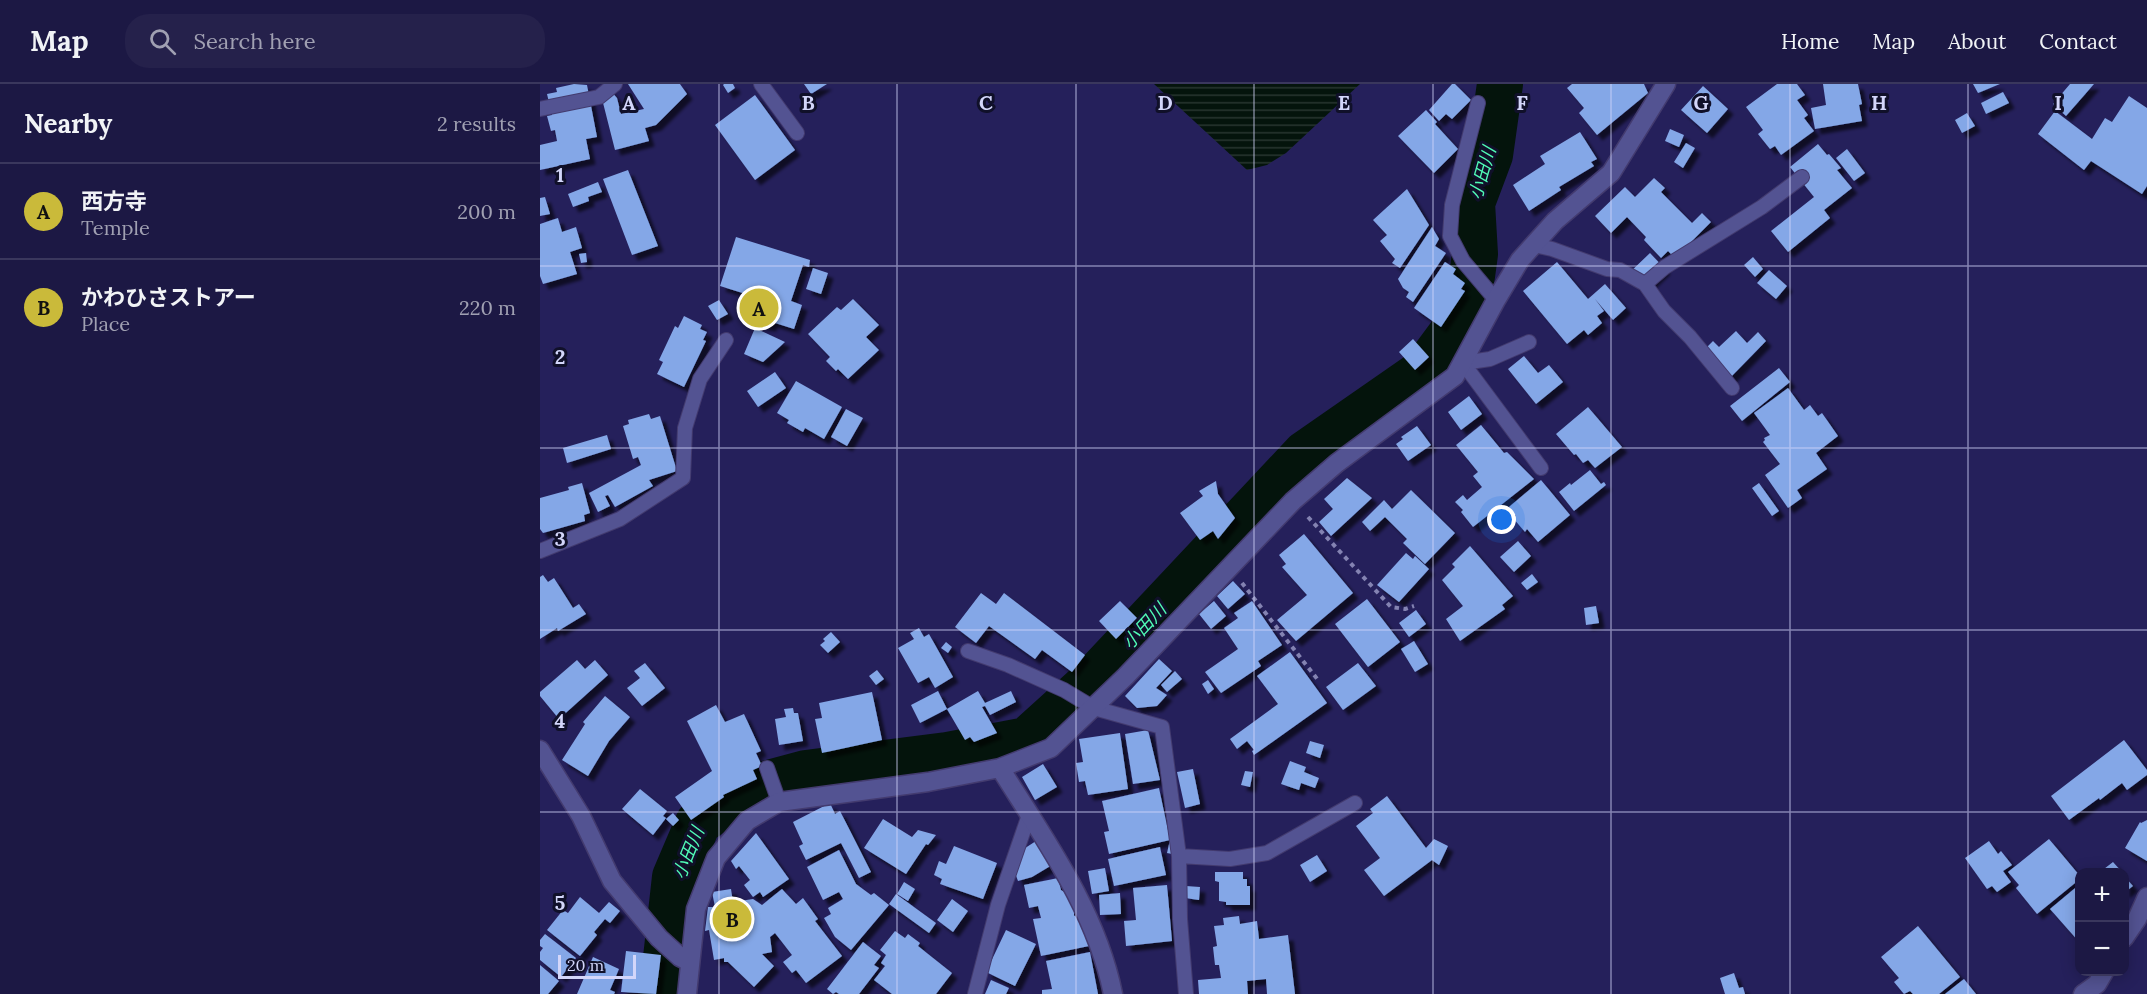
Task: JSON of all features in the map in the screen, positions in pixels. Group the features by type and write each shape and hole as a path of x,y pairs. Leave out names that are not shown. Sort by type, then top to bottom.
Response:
{"street":[{"path":"687,994 685,960 696,909 716,858 747,821 778,800 928,782 1000,768 1051,748 1229,569 1293,501 1337,463 1455,376 1463,363 1491,294 1555,221 1611,173 1666,84"},
{"path":"540,750 581,816 612,881 659,938 685,960"},
{"path":"1000,768 1053,850 1077,893 1108,972 1113,994"},
{"path":"2129,931 2147,897"},
{"path":"2083,994 2097,984 2102,976"}],"lane":[{"path":"540,109 599,97 615,84"},
{"path":"761,84 797,134"},
{"path":"1478,103 1452,205 1450,236 1462,261 1491,294"},
{"path":"1645,284 1665,267 1762,207 1802,177"},
{"path":"1534,245 1552,249 1607,269 1620,270 1645,284 1664,311 1690,337 1732,388"},
{"path":"540,551 620,519 683,478 685,428 700,379 726,340"},
{"path":"1529,342 1490,359 1463,363 1542,468"},
{"path":"968,651 1064,690 1092,706 1162,727 1179,856 1180,919 1186,994"},
{"path":"767,768 778,800"},
{"path":"1179,856 1230,859 1267,853 1355,803"},
{"path":"975,994 998,905 1029,815"}],"path":[{"path":"1293,501 1391,608 1405,609 1413,606"},
{"path":"1229,569 1318,680"}],"shaded area":[{"path":"1154,84 1360,84 1286,153 1267,165 1247,170"}],"building":[{"path":"574,84 587,85 597,137 586,139 590,159 540,170 540,145 557,141 555,130 551,131 547,116 552,115 547,94 557,92 556,88"},
{"path":"628,84 680,84 687,94 656,125 645,128 649,141 615,150 600,91 609,89 617,98 621,114 644,109"},
{"path":"724,84 733,84 735,88 728,93"},
{"path":"804,84 827,84 811,94"},
{"path":"1452,84 1455,84 1471,100 1452,119 1446,114 1439,121 1429,110"},
{"path":"1572,84 1644,84 1648,93 1597,135 1579,113 1584,108 1567,88"},
{"path":"1777,84 1797,84 1805,95 1797,100 1808,115 1804,118 1814,131 1781,155 1775,146 1770,149 1758,134 1763,130 1746,107"},
{"path":"1823,84 1858,84 1862,104 1859,105 1862,121 1815,129 1811,108 1826,105"},
{"path":"1973,84 2000,84 1978,93"},
{"path":"2070,84 2094,84 2066,116 2053,104"},
{"path":"1703,86 1728,109 1707,133 1681,110"},
{"path":"2003,92 2009,103 1986,114 1981,103"},
{"path":"755,95 795,150 755,180 715,125"},
{"path":"2129,96 2147,108 2147,186 2142,194 2091,161 2084,170 2038,134 2055,111 2092,139 2105,118 2112,122"},
{"path":"1426,110 1437,122 1435,124 1458,149 1434,173 1398,136"},
{"path":"1967,113 1975,126 1962,133 1955,120"},
{"path":"1670,129 1684,135 1679,147 1665,141"},
{"path":"1580,132 1597,159 1591,162 1594,166 1559,187 1561,190 1529,211 1513,185 1545,164 1540,156"},
{"path":"1686,143 1695,148 1683,168 1674,162"},
{"path":"1818,144 1841,168 1837,170 1852,188 1824,210 1830,218 1788,252 1771,231 1814,197 1790,167"},
{"path":"1847,149 1865,173 1854,181 1836,158"},
{"path":"628,170 658,246 632,255 603,179"},
{"path":"1654,178 1665,188 1661,192 1692,223 1702,213 1711,222 1675,258 1668,251 1661,258 1644,240 1646,237 1627,217 1611,233 1595,216 1625,187 1635,197"},
{"path":"598,182 602,192 588,197 589,201 573,207 568,194"},
{"path":"1407,189 1429,225 1400,268 1392,263 1395,259 1380,241 1387,235 1373,220"},
{"path":"545,197 550,214 540,216 540,198"},
{"path":"558,218 562,232 576,227 582,248 570,252 577,274 543,284 540,276 540,224"},
{"path":"1432,227 1439,239 1435,246 1446,253 1413,302 1406,297 1409,292 1403,288 1398,279"},
{"path":"736,237 810,260 809,267 803,265 791,301 802,305 794,329 772,322 771,326 762,324 768,308 762,306 765,300 720,286"},
{"path":"586,253 587,262 581,263 579,254"},
{"path":"1650,253 1665,269 1642,291 1627,275"},
{"path":"1753,257 1763,269 1755,277 1744,265"},
{"path":"1445,262 1456,269 1453,274 1465,283 1461,289 1465,291 1441,327 1414,308"},
{"path":"1557,262 1588,299 1605,284 1626,308 1613,320 1595,299 1604,311 1597,316 1602,323 1588,335 1584,330 1567,344 1523,291"},
{"path":"813,268 828,273 821,294 806,289"},
{"path":"1769,270 1787,286 1776,299 1757,283"},
{"path":"853,299 879,325 866,337 879,350 848,379 826,361 830,357 808,334 837,307 841,310"},
{"path":"719,300 728,314 717,320 708,306"},
{"path":"684,316 702,325 700,329 707,332 703,340 706,341 684,387 657,374 663,362 659,360 675,326 678,328"},
{"path":"755,328 785,342 763,362 744,354"},
{"path":"1736,331 1747,343 1758,332 1766,341 1727,381 1701,353 1713,341 1719,347"},
{"path":"1413,339 1429,357 1415,370 1399,352"},
{"path":"1524,356 1538,373 1549,365 1563,382 1536,404 1508,369"},
{"path":"1779,368 1790,382 1742,421 1730,406"},
{"path":"775,372 786,388 758,407 747,391"},
{"path":"796,381 842,407 824,439 805,428 803,432 787,423 789,420 777,413"},
{"path":"1788,388 1804,410 1810,405 1818,416 1822,413 1838,436 1816,453 1827,469 1797,490 1802,498 1788,508 1765,475 1780,464 1763,442 1764,438 1770,435 1754,413"},
{"path":"1469,396 1482,414 1461,430 1448,412"},
{"path":"1588,407 1622,447 1595,468 1588,460 1583,463 1556,434"},
{"path":"846,409 863,418 847,446 831,437"},
{"path":"649,414 651,419 660,416 677,471 649,480 653,486 615,507 608,495 605,496 610,506 598,512 589,493 641,465 638,457 633,459 623,426 629,424 628,420"},
{"path":"1481,425 1504,453 1507,452 1534,479 1473,527 1461,512 1463,510 1455,502 1463,495 1467,500 1482,487 1473,476 1478,472 1456,445"},
{"path":"1417,426 1431,445 1408,461 1396,444 1403,439 1401,437"},
{"path":"607,435 611,449 567,463 563,448"},
{"path":"1590,470 1601,484 1604,482 1606,485 1574,511 1559,492"},
{"path":"1347,478 1372,498 1331,536 1319,522 1333,509 1324,499"},
{"path":"1541,480 1570,515 1538,542 1513,518 1516,516 1509,507"},
{"path":"1216,481 1218,494 1235,518 1218,539 1213,531 1200,540 1180,513 1203,496 1199,491"},
{"path":"582,483 590,513 584,515 585,521 543,533 540,529 540,498 569,490 568,487"},
{"path":"1759,483 1779,511 1772,516 1752,488"},
{"path":"1411,490 1455,533 1425,564 1403,543 1407,539 1385,517 1370,531 1362,522 1384,500 1392,509"},
{"path":"1304,534 1353,593 1296,641 1277,620 1307,595 1282,567 1286,564 1279,555"},
{"path":"1518,541 1531,556 1514,572 1500,557"},
{"path":"1470,546 1513,596 1502,605 1505,609 1460,641 1446,619 1463,606 1442,580 1455,567 1452,564"},
{"path":"1406,553 1413,559 1415,556 1429,569 1399,602 1377,585"},
{"path":"1532,574 1538,582 1527,590 1521,583"},
{"path":"543,575 548,582 554,578 573,608 579,604 586,614 540,639 540,577"},
{"path":"1233,581 1245,594 1228,609 1217,596"},
{"path":"981,593 996,604 1004,593 1085,655 1072,672 1042,650 1035,659 989,626 976,643 955,627"},
{"path":"1367,599 1400,642 1368,667 1335,624"},
{"path":"1120,601 1137,618 1116,639 1099,621"},
{"path":"1214,601 1226,616 1211,629 1199,614"},
{"path":"1252,601 1282,645 1258,661 1261,666 1221,693 1205,672 1238,649 1224,628 1238,618 1234,613"},
{"path":"1596,606 1599,623 1586,625 1584,608"},
{"path":"1416,610 1426,624 1409,637 1399,623"},
{"path":"919,628 924,637 929,634 953,677 935,688 929,677 918,683 898,648 914,639 910,633"},
{"path":"831,632 840,642 828,653 820,645"},
{"path":"1414,641 1428,664 1415,672 1401,649"},
{"path":"946,642 952,647 948,653 941,648"},
{"path":"1290,652 1327,703 1254,755 1252,751 1254,750 1247,741 1237,749 1230,739 1278,704 1257,676"},
{"path":"1159,659 1172,671 1156,688 1167,695 1157,706 1137,708 1125,696"},
{"path":"577,660 585,669 595,660 608,675 559,719 540,696 540,692"},
{"path":"645,663 665,688 642,706 627,688 640,678 634,671"},
{"path":"1358,663 1376,686 1343,710 1326,687"},
{"path":"877,670 884,679 876,685 869,676"},
{"path":"1175,671 1182,679 1167,692 1161,685"},
{"path":"1208,680 1214,689 1208,694 1202,684"},
{"path":"938,691 947,709 920,723 911,705"},
{"path":"978,691 985,703 1011,691 1016,702 990,715 985,706 982,707 997,733 974,742 970,737 965,740 947,709"},
{"path":"872,692 882,740 822,753 815,719 822,718 819,703"},
{"path":"605,696 630,717 609,741 588,776 562,760 585,724 583,722"},
{"path":"716,705 725,722 744,714 761,751 756,753 762,766 753,770 757,779 723,795 724,797 691,820 675,797 712,771 687,721"},
{"path":"793,708 794,713 798,713 803,741 779,745 775,719 786,717 784,709"},
{"path":"1148,730 1160,780 1133,784 1125,734"},
{"path":"1120,733 1128,789 1088,795 1085,781 1079,782 1076,763 1083,762 1079,739"},
{"path":"2124,740 2147,770 2147,775 2127,790 2122,783 2069,820 2051,796"},
{"path":"1310,741 1324,745 1320,758 1306,753"},
{"path":"1290,761 1306,767 1304,772 1319,778 1315,788 1301,783 1299,790 1281,784"},
{"path":"1043,764 1057,787 1035,800 1022,777"},
{"path":"1193,769 1200,804 1185,808 1177,772"},
{"path":"1245,771 1253,772 1250,787 1241,785"},
{"path":"1159,788 1170,840 1109,854 1104,832 1109,831 1102,801"},
{"path":"640,789 667,811 663,816 666,818 653,835 622,809"},
{"path":"1387,796 1426,848 1434,839 1448,846 1439,865 1432,860 1384,896 1364,870 1380,858 1356,826 1373,813 1370,809"},
{"path":"830,803 835,814 840,811 871,872 859,878 841,843 806,860 799,846 803,844 793,822"},
{"path":"673,813 679,820 673,826 666,819"},
{"path":"883,819 912,837 918,830 936,835 928,845 926,844 906,874 864,848"},
{"path":"2147,820 2147,861 2125,848 2140,822"},
{"path":"756,833 789,879 763,897 760,892 753,897 744,885 750,880 739,866 736,869 731,861"},
{"path":"2049,839 2075,870 2075,883 2037,914 2016,888 2019,885 2008,872"},
{"path":"1170,840 1172,854 1167,853"},
{"path":"1036,841 1052,865 1032,877 1018,881 1015,873 1022,857 1019,852"},
{"path":"1989,841 1998,854 2001,851 2012,865 2003,871 2011,882 1997,892 1992,886 1987,889 1965,858"},
{"path":"954,846 997,863 983,899 940,884 942,879 934,875 939,861 946,864"},
{"path":"1160,847 1166,875 1114,886 1108,859"},
{"path":"839,850 856,884 871,895 874,893 889,905 851,950 835,937 824,918 831,914 828,908 843,899 839,892 823,900 807,867"},
{"path":"1317,855 1327,871 1310,882 1300,865"},
{"path":"2113,862 2118,868 2105,868"},
{"path":"1105,868 1109,891 1092,894 1088,871"},
{"path":"1215,872 1243,872 1243,879 1247,879 1247,886 1250,886 1250,905 1226,905 1226,902 1219,901 1219,882 1215,881"},
{"path":"1058,878 1061,890 1072,897 1074,916 1077,915 1085,927 1089,946 1041,956 1033,919 1041,918 1038,906 1029,908 1024,885"},
{"path":"904,882 915,889 908,901 897,894"},
{"path":"1167,885 1172,941 1126,946 1124,921 1136,920 1133,888"},
{"path":"1186,886 1200,887 1199,900 1185,898"},
{"path":"2075,888 2075,937 2050,909"},
{"path":"731,889 733,902 753,899 762,905 782,889 796,904 803,898 818,919 815,921 842,956 806,983 796,970 792,973 783,962 792,955 775,933 770,937 772,952 762,954 774,966 754,987 728,962 724,962 724,958 714,960 709,930 705,931 708,907 715,907 712,892"},
{"path":"1120,893 1121,914 1100,915 1099,895"},
{"path":"896,894 936,923 929,933 889,904"},
{"path":"580,897 599,913 609,902 620,911 610,923 605,919 594,932 597,935 580,956 547,930 563,910 568,913"},
{"path":"952,899 968,911 953,932 937,920"},
{"path":"1239,916 1240,924 1257,921 1259,939 1288,935 1295,994 1267,994 1266,979 1247,981 1248,994 1199,994 1198,980 1221,978 1219,965 1215,965 1213,947 1217,946 1214,926 1224,925 1223,918"},
{"path":"1918,926 1960,977 1939,994 1913,994 1910,991 1904,994 1894,982 1899,978 1881,957"},
{"path":"1006,930 1036,944 1015,986 986,972"},
{"path":"895,931 905,938 908,934 920,943 918,946 952,973 936,994 892,994 874,980 885,966 881,963 886,955 880,950"},
{"path":"545,934 576,958 561,977 540,960 540,952 543,948 540,946 540,940"},
{"path":"863,942 881,956 874,965 879,968 859,994 836,992 833,994 827,989"},
{"path":"626,951 661,955 656,994 621,992"},
{"path":"1090,952 1098,994 1042,994 1042,990 1052,989 1046,961"},
{"path":"593,957 619,969 610,990 615,992 614,994 577,994"},
{"path":"540,965 559,981 548,994 540,994"},
{"path":"1734,973 1739,988 1743,987 1745,994 1725,994 1720,978"},
{"path":"1964,979 1976,994 1945,994"},
{"path":"991,980 1009,988 1006,994 985,994"}],"waterway":[{"name":"小田川","path":"662,994 675,877 698,823 743,790 806,773 947,755 1027,740 1090,683 1305,454 1423,372 1460,322 1472,276 1475,254 1472,203 1490,155 1500,84"}],"place":[{"name":"西方寺","path":"759,308"},
{"name":"かわひさストアー","path":"732,919"}]}
